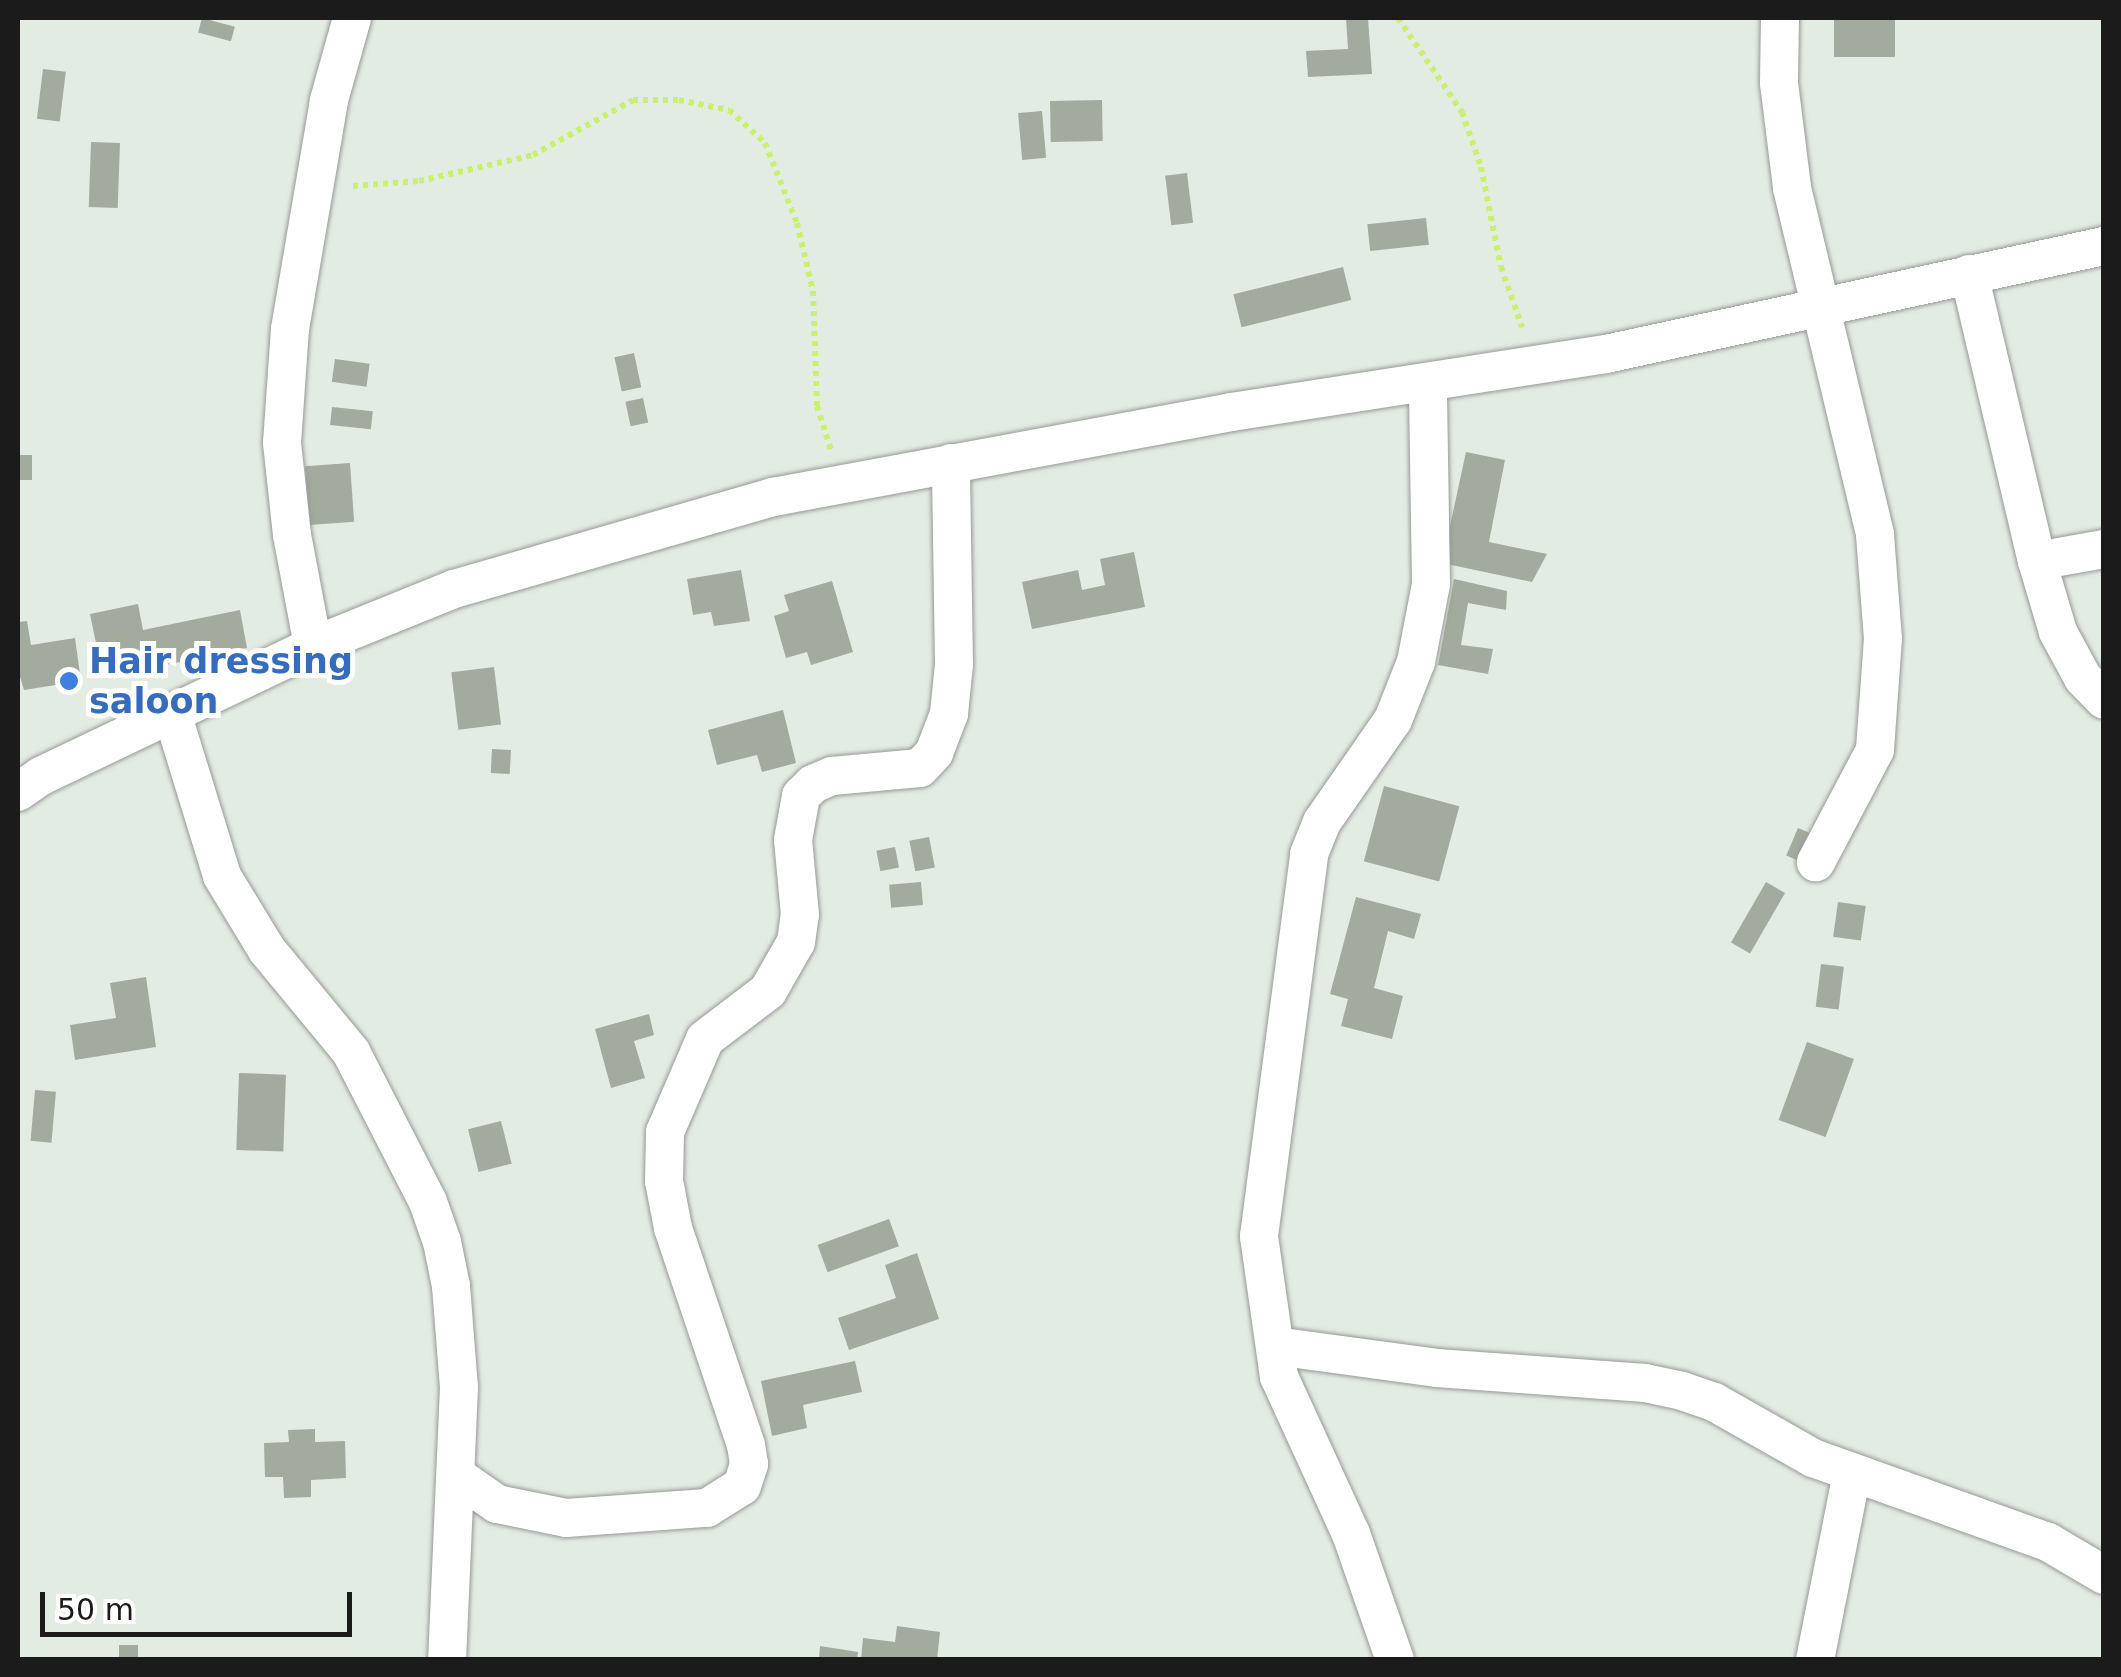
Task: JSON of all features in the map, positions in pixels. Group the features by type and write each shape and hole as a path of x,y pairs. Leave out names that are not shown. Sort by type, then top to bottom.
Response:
{"street":[{"path":"313,646 290,518 282,443 290,328 329,100 352,18"},
{"path":"1780,18 1780,84 1792,188 1875,535 1883,638 1875,750 1816,862"},
{"path":"18,792 41,776 313,646 454,589 773,497 1231,412 1536,366 1705,334 1820,305 2104,246"},
{"path":"1969,274 2037,562 2058,632 2083,678 2104,700"},
{"path":"1395,1660 1351,1534 1310,1453 1279,1377 1259,1236 1309,854 1322,822 1393,720 1416,662 1431,584 1428,383"},
{"path":"457,1476 497,1504 566,1518 707,1508 742,1486 750,1464 746,1445 673,1228 664,1181 666,1132 705,1039 768,991 796,942 800,915 793,840 802,796 814,784 832,776 920,768 934,753 949,714 954,664 951,463"},
{"path":"2037,562 2104,549"},
{"path":"172,713 212,848 230,890 267,950 351,1052 428,1202 442,1242 455,1316 457,1476 447,1660"},
{"path":"1274,1346 1437,1368 1645,1383 1714,1402 1813,1458 2048,1542 2104,1575"},
{"path":"1816,1660 1852,1472"}],"path":[{"path":"1398,18 1462,112 1481,166 1501,267 1536,366"},
{"path":"314,185 395,184 532,154 632,100 679,100 729,110 765,143 797,223 813,290 816,406 847,482"}],"building":[{"path":"202,18 235,27 231,41 198,32"},
{"path":"1346,18 1368,18 1372,74 1308,77 1306,51 1348,49"},
{"path":"1834,18 1895,18 1895,57 1834,57"},
{"path":"43,69 66,72 60,121 37,119"},
{"path":"1102,100 1103,141 1051,142 1050,101"},
{"path":"1042,111 1046,158 1022,160 1018,113"},
{"path":"91,142 120,143 118,208 89,207"},
{"path":"1187,173 1193,223 1171,225 1165,176"},
{"path":"1426,218 1429,245 1370,251 1367,224"},
{"path":"1343,267 1351,300 1242,327 1233,294"},
{"path":"634,353 641,387 622,391 614,357"},
{"path":"335,359 370,364 366,387 332,382"},
{"path":"643,398 648,422 631,426 625,402"},
{"path":"332,407 373,411 371,429 330,425"},
{"path":"1466,452 1505,460 1489,542 1547,554 1532,582 1442,563"},
{"path":"18,455 32,455 32,480 18,480"},
{"path":"350,463 354,522 309,525 305,466"},
{"path":"1134,552 1145,607 1032,629 1022,582 1078,570 1082,590 1105,585 1100,559"},
{"path":"741,570 750,621 714,626 711,612 693,615 687,579"},
{"path":"1454,579 1507,591 1506,610 1468,603 1461,645 1493,649 1488,674 1438,665"},
{"path":"832,581 853,652 811,665 807,652 786,658 774,616 789,611 784,595"},
{"path":"138,604 143,630 240,610 247,648 103,678 90,614"},
{"path":"27,621 31,645 75,638 81,681 24,690 18,670 18,622"},
{"path":"494,667 501,725 458,730 451,672"},
{"path":"783,710 796,763 762,772 757,755 717,765 708,730"},
{"path":"492,749 511,750 510,774 491,773"},
{"path":"1384,786 1459,806 1439,882 1364,861"},
{"path":"1798,828 1821,838 1809,865 1786,856"},
{"path":"929,837 935,867 915,871 909,841"},
{"path":"895,847 899,868 880,871 876,851"},
{"path":"921,882 923,905 891,908 889,885"},
{"path":"1766,882 1785,893 1750,954 1731,943"},
{"path":"1356,897 1421,914 1414,939 1388,931 1374,988 1403,996 1392,1039 1341,1026 1348,999 1330,994"},
{"path":"1838,902 1866,906 1861,941 1833,937"},
{"path":"1821,964 1844,967 1839,1009 1816,1007"},
{"path":"146,977 156,1047 75,1060 70,1025 116,1018 110,983"},
{"path":"649,1014 654,1035 634,1041 645,1078 611,1088 595,1029"},
{"path":"1807,1042 1854,1059 1826,1137 1779,1120"},
{"path":"239,1073 286,1075 283,1152 236,1150"},
{"path":"35,1090 56,1092 51,1143 31,1141"},
{"path":"501,1121 512,1164 479,1172 468,1129"},
{"path":"889,1219 899,1246 828,1272 818,1245"},
{"path":"917,1253 939,1319 849,1350 838,1318 896,1298 885,1265"},
{"path":"855,1361 862,1392 803,1405 807,1428 772,1436 761,1381"},
{"path":"315,1429 315,1442 345,1441 346,1478 311,1480 311,1497 284,1498 283,1477 265,1477 264,1443 289,1442 288,1430"},
{"path":"897,1626 940,1632 937,1660 861,1660 863,1638 895,1642"},
{"path":"119,1645 138,1645 138,1660 119,1660"},
{"path":"820,1646 858,1652 857,1660 819,1660"}],"place":[{"name":"Hair dressing saloon","path":"69,681"}]}
